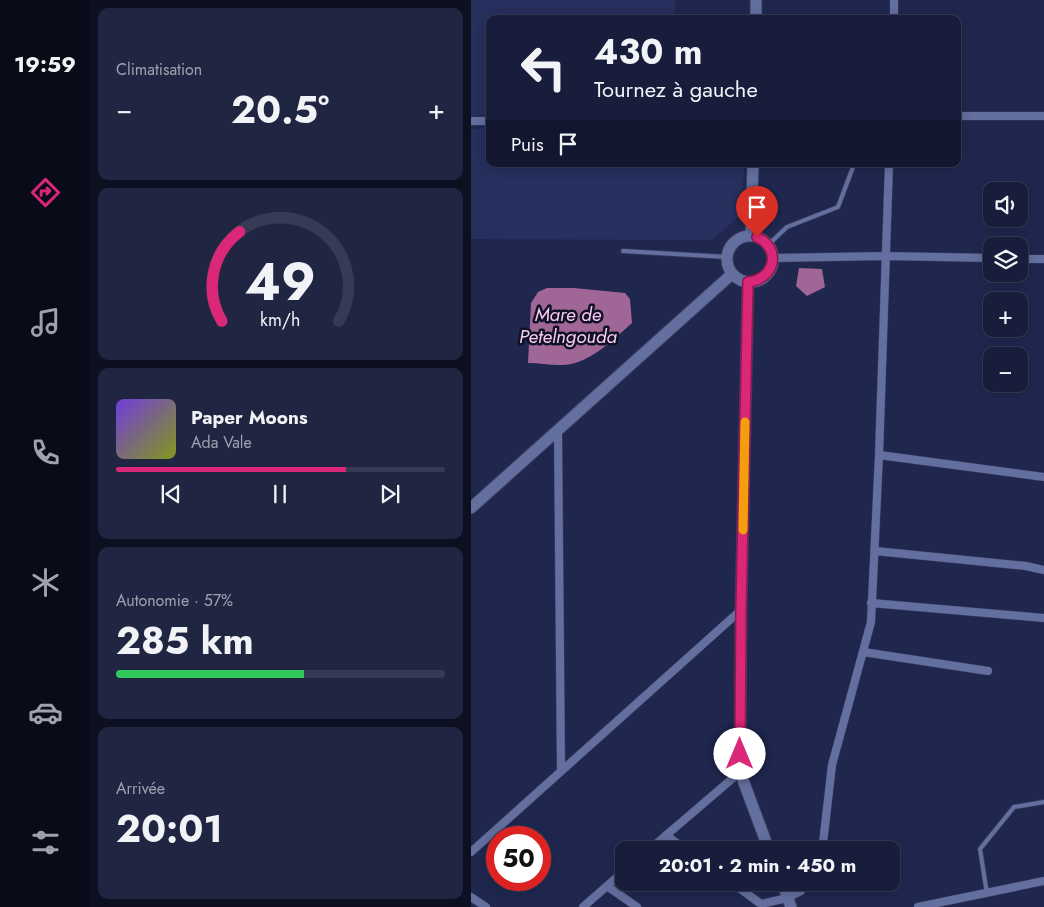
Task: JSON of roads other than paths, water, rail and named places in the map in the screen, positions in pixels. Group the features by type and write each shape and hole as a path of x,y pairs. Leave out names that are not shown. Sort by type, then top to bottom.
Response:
{"main road":[{"path":"756,0 756,15"},
{"path":"751,236 753,167"},
{"path":"751,236 763,240 769,245 773,258 768,272 763,278 748,282 739,279 733,274 728,266 727,257 729,249 734,242 742,237 751,236"},
{"path":"471,508 733,274"},
{"path":"748,282 741,610 740,772 766,841"},
{"path":"784,891 789,903"}],"street":[{"path":"894,0 894,15"},
{"path":"961,116 1044,116"},
{"path":"471,121 486,121"},
{"path":"823,841 832,765 871,622 889,167"},
{"path":"773,258 886,256 983,258"},
{"path":"1028,259 1044,259"},
{"path":"558,431 561,771"},
{"path":"879,455 1044,477"},
{"path":"875,551 1026,566 1044,570"},
{"path":"871,603 1044,618"},
{"path":"471,852 741,610"},
{"path":"863,652 988,670"},
{"path":"660,841 740,772"},
{"path":"666,836 673,841"},
{"path":"583,907 615,879"},
{"path":"918,907 1044,881"},
{"path":"607,886 637,907"},
{"path":"743,891 761,904 789,903 801,891"},
{"path":"471,897 486,907"}],"lane":[{"path":"769,245 787,227 838,207 853,167"},
{"path":"623,251 727,257"},
{"path":"987,894 979,849 1013,807 1044,802"}],"water":[{"path":"799,268 822,269 825,287 807,296 796,286"},
{"name":"Mare de Petelngouda","path":"547,288 574,288 625,293 630,299 632,323 603,348 588,358 571,364 561,365 528,363 531,303 538,292"}]}
